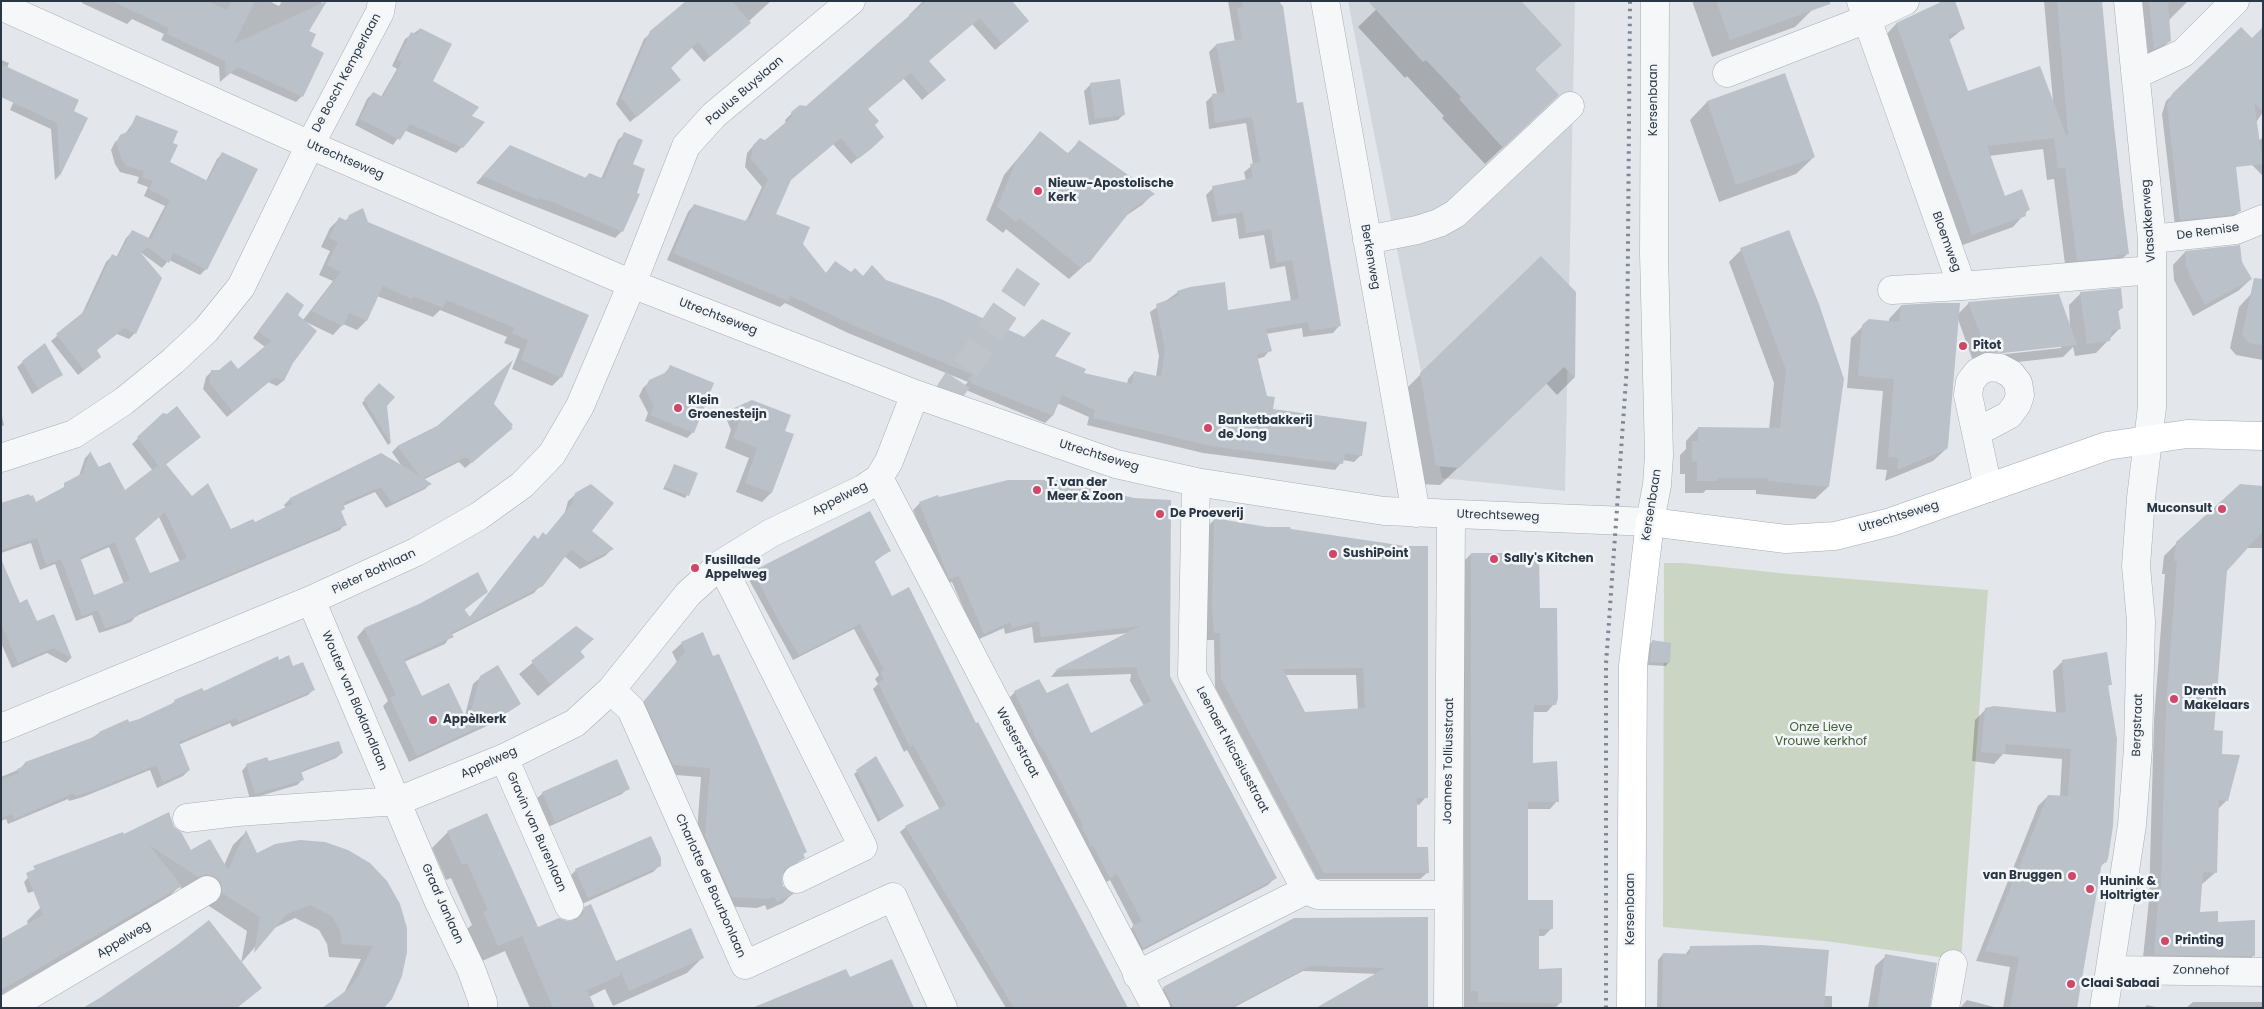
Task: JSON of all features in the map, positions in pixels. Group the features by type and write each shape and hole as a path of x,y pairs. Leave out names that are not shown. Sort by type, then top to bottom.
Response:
{"main road":[{"name":"Utrechtseweg","path":"1650,522 1786,539 1835,536 1891,522 2107,446 2187,434 2263,436"},
{"name":"Kersenbaan","path":"1631,1008 1633,666 1644,559 1650,522"}],"street":[{"name":"De Bosch Kemperlaan","path":"1,458 74,434 124,401 206,330 241,287 310,145 380,12 382,1"},
{"name":"Paulus Buyslaan","path":"632,284 686,146 714,115 851,1"},
{"name":"Berkenweg","path":"1325,1 1416,513"},
{"name":"Kersenbaan","path":"1650,522 1657,485 1659,455 1654,254 1655,1"},
{"path":"1727,73 1864,10 1905,1"},
{"name":"Vlasakkerweg","path":"2128,1 2137,74 2152,238 2152,407 2149,441"},
{"path":"2137,74 2183,53 2235,1"},
{"name":"Utrechtseweg","path":"1,6 310,145 632,284 915,394 1116,464 1196,482 1384,510 1416,513 1650,522"},
{"name":"Bloemweg","path":"1864,10 1962,286 2152,270"},
{"path":"1367,240 1417,230 1439,223 1455,214 1570,106"},
{"name":"De Remise","path":"2152,238 2236,230 2263,219"},
{"name":"Pieter Bothlaan","path":"1,728 311,600 416,552 479,516 522,485 552,454 580,406 632,284"},
{"path":"1892,290 1962,286"},
{"name":"Appelweg","path":"186,818 237,812 398,801 504,758 575,722 611,690 688,594 721,564 772,533 863,489 879,478 889,461 915,394"},
{"path":"1978,432 1988,488"},
{"name":"Bergstraat","path":"2104,1008 2132,825 2138,748 2141,621 2136,566 2141,498 2149,441"},
{"name":"Westerstraat","path":"879,478 1137,975 1156,1008"},
{"name":"Leenaert Nicasiusstraat","path":"1196,482 1192,675 1306,890"},
{"name":"Joannes Tolliusstraat","path":"1448,1008 1451,514"},
{"path":"721,564 863,847 797,879"},
{"name":"Wouter van Bloklandlaan","path":"311,600 398,801"},
{"name":"Charlotte de Bourbonlaan","path":"611,690 631,709 745,965 893,897 943,1008"},
{"name":"Gravin van Burenlaan","path":"504,758 569,906"},
{"name":"Graaf Janlaan","path":"398,801 438,900 471,969 483,1002 483,1008"},
{"name":"Appelweg","path":"8,1008 46,999 207,890"},
{"path":"1137,975 1306,890 1318,895 1448,895"},
{"path":"1945,1008 1953,964"},
{"name":"Zonnehof","path":"2110,970 2263,972"}],"shaded area":[{"path":"1348,1 1575,1 1565,491 1442,478"}],"green space":[{"name":"Onze Lieve Vrouwe kerkhof","path":"1664,563 1684,563 1789,574 1988,590 1961,960 1825,941 1663,927"}],"building":[{"path":"112,1 207,1 227,10 232,1 255,1 234,44 327,1 309,31 316,34 311,46 324,53 303,97 238,67 226,77 225,61 167,34 169,28"},
{"path":"686,1 732,1 751,23 710,57 698,42 671,68 681,80 637,117 621,98 650,31"},
{"path":"926,1 1012,1 1029,21 1002,44 980,18 929,61 946,80 929,94 911,73 868,109 879,121 875,125 884,137 871,149 858,159 841,138 791,180 776,214 810,227 803,244 826,273 835,261 851,272 855,268 863,276 872,265 886,280 943,300 1024,337 1042,319 1071,333 1055,356 1086,369 1084,373 1132,384 1134,371 1161,377 1165,349 1156,304 1179,296 1177,291 1190,287 1225,282 1228,310 1299,299 1292,260 1276,263 1271,229 1246,233 1243,212 1218,216 1212,186 1253,178 1250,164 1260,162 1252,117 1215,123 1212,94 1225,92 1216,44 1242,39 1237,8 1243,7 1242,1 1277,1 1283,6 1297,103 1303,102 1341,326 1310,331 1308,322 1266,329 1272,351 1257,355 1267,396 1275,397 1273,409 1367,422 1362,456 1345,453 1343,464 1211,446 1093,418 1095,410 1062,395 1053,416 973,384 968,379 973,375 855,326 791,296 788,301 673,253 694,204 746,221 747,218 750,219 768,179 751,159 753,145 760,138 765,140 792,117 791,112 800,105 806,106"},
{"path":"1368,1 1521,1 1562,45 1535,69 1559,95 1503,148 1459,99 1461,97 1426,60 1423,62"},
{"path":"1716,1 1830,1 1830,4 1730,40"},
{"path":"1943,1 1955,1 1965,29 1948,35 1968,91 2040,66 2066,135 2068,134 2057,1 2102,1 2117,161 2129,254 2077,261 2065,168 2058,168 2054,138 1987,146 2005,196 2022,189 2030,210 2025,211 2026,216 1972,235 1896,23"},
{"path":"2149,1 2168,1 2171,41 2154,49"},
{"path":"2241,27 2252,38 2263,27 2263,112 2254,102 2263,164 2236,167 2241,211 2232,215 2180,220 2167,105 2172,94"},
{"path":"420,28 452,44 433,81 479,107 472,116 485,122 463,148 410,124 400,140 360,119 373,92 383,97 402,62 397,60 411,32 417,35"},
{"path":"1,64 79,100 74,111 88,118 60,176 57,123 1,97"},
{"path":"1785,73 1815,157 1736,185 1707,101"},
{"path":"1120,79 1125,115 1095,119 1090,83"},
{"path":"136,115 178,131 173,143 178,145 170,162 208,181 222,152 258,169 207,270 173,253 169,263 147,247 141,253 162,278 136,334 124,328 97,350 101,357 84,370 56,334 86,310 112,254 118,257 132,230 151,239 170,200 149,189 153,181 142,177 144,171 126,166 121,158 116,143 120,135 129,131"},
{"name":"Nieuw-Apostolische Kerk","path":"1040,131 1069,154 1079,140 1155,194 1132,209 1089,263 1087,261 1081,268 1019,218 1016,222 997,207 1016,162"},
{"path":"624,132 643,140 633,164 645,169 637,193 640,194 623,232 553,202 538,198 538,200 482,176 510,145 586,178 589,173 604,179"},
{"path":"363,208 368,222 589,315 562,378 521,360 528,340 512,333 515,328 446,300 443,308 413,296 412,299 383,286 367,321 349,313 343,326 311,311 341,272 327,265 338,242 329,238 339,217 347,221 349,215"},
{"path":"1789,230 1819,304 1844,379 1829,487 1768,481 1768,478 1717,478 1717,481 1697,481 1697,462 1692,462 1692,441 1698,441 1698,427 1780,428 1786,370 1740,248"},
{"path":"2240,245 2242,262 2252,279 2205,305 2189,274 2188,268 2186,268 2185,251"},
{"path":"1541,256 1576,292 1575,378 1564,367 1459,468 1436,466 1420,373"},
{"path":"2254,278 2263,279 2263,345 2249,343 2242,335"},
{"path":"2121,288 2123,308 2118,309 2121,329 2112,330 2110,341 2087,344 2080,292"},
{"path":"287,292 304,305 298,315 317,331 293,363 284,381 275,377 233,412 209,382 211,370 219,370 231,360 238,369 271,341 258,331"},
{"path":"2059,294 2077,345 2003,353 1987,352 1968,302"},
{"path":"1960,303 1948,446 1947,449 1897,470 1898,458 1888,457 1894,379 1858,376 1862,325 1869,319 1899,322 1901,305"},
{"path":"45,343 63,375 38,389 22,361"},
{"path":"513,360 494,404 513,425 511,427 513,428 472,463 466,457 423,478 432,484 392,503 381,487 343,503 345,509 341,511 347,525 138,613 138,616 116,625 105,628 98,610 82,616 61,559 46,565 37,538 1,550 1,503 29,494 30,496 33,495 36,502 64,487 64,483 83,473 90,451 99,467 110,462 125,490 158,465 137,437 163,413 167,414 177,406 201,437 166,464 192,496 208,483 231,529 253,519 255,522 292,504 290,498 381,453 420,476 397,446 437,426","holes":["165,512 187,558 150,573 135,538","115,542 130,580 94,595 80,557"]},
{"name":"Klein Groenesteijn","path":"670,365 714,383 694,433 650,415 654,406 645,389 649,380 667,372"},
{"path":"379,383 395,397 387,406 391,444 364,399"},
{"path":"752,400 791,415 785,431 794,434 772,493 745,483 757,448 733,438 740,420 734,408"},
{"path":"674,464 698,473 689,496 665,487"},
{"path":"1008,480 1058,480 1134,498 1171,500 1170,676 1277,878 1143,948 1132,926 1142,921 1117,874 1110,878 1094,847 1089,845 1089,840 1082,828 1083,825 1046,754 1038,743 1014,691 1039,679 1047,693 1068,683 1091,733 1151,701 1137,673 1137,667 1055,670 1140,626 1041,637 1039,621 1012,628 1010,622 984,634 959,576 949,579 919,502 938,495 939,497"},
{"path":"591,484 614,503 592,531 614,549 588,562 571,549 543,586 451,633 454,637 404,659 422,696 449,683 468,723 480,676 498,665 521,704 498,718 417,756 390,698 396,695 364,628 419,604 478,572 488,592 464,609 470,617 534,535 538,539 543,532 546,535 572,504 575,493"},
{"path":"2240,484 2263,486 2263,531 2227,571 2214,730 2223,731 2222,754 2240,755 2228,801 2219,800 2217,873 2203,872 2200,912 2218,911 2218,922 2255,920 2255,956 2154,955 2159,888 2161,888 2166,706 2177,561 2174,561 2176,542"},
{"path":"870,511 891,551 874,560 892,596 909,587 976,723 978,722 1128,1008 1014,1008 905,826 946,805 913,745 910,747 878,683 884,679 880,672 884,670 860,624 799,655 779,622 753,571"},
{"path":"1214,518 1267,527 1290,527 1291,529 1405,546 1428,546 1428,798 1417,798 1417,847 1428,847 1429,873 1324,873 1221,679 1220,633 1214,633 1212,607","holes":["1363,668 1365,708 1305,712 1283,669"]},
{"path":"1471,553 1539,553 1540,608 1557,608 1558,698 1556,705 1534,705 1533,763 1557,761 1559,802 1528,802 1528,900 1553,900 1553,929 1539,929 1539,969 1562,968 1562,1003 1478,1002 1478,991 1471,991"},
{"path":"1,559 20,603 27,599 37,621 54,614 72,658 53,648 18,663 1,624"},
{"path":"576,626 594,639 580,651 585,657 551,685 531,661"},
{"path":"703,632 713,656 719,654 807,852 803,854 805,858 784,870 782,877 783,886 794,894 777,902 774,896 768,899 732,897 705,836 710,768 673,765 644,701 685,652 681,642"},
{"path":"1652,640 1671,643 1670,663 1650,662"},
{"path":"2107,652 2112,685 2108,685 2117,739 2113,826 2108,859 2106,863 2102,862 2077,1008 2010,1008 2019,957 1985,951 2048,795 2068,796 2071,749 2006,744 2005,754 1981,752 1985,708 1994,706 2066,713 2062,660"},
{"path":"289,655 293,666 303,662 315,690 238,722 236,718 179,742 190,770 163,782 156,765 90,792 75,796 74,793 14,819 12,814 1,818 1,780 19,773 17,769 26,765 25,762 91,738 99,734 99,732 128,719 129,722 139,719 175,702 174,700 202,688 204,691 278,656 279,660"},
{"path":"339,741 343,753 301,771 304,780 255,794 246,764 267,757 269,761"},
{"path":"876,756 904,806 881,820 856,770"},
{"path":"617,759 630,789 555,822 542,792"},
{"path":"169,812 174,827 181,832 191,850 210,839 228,870 246,830 257,853 275,844 300,840 325,842 348,850 370,863 387,881 400,904 407,928 407,952 402,976 392,999 384,1008 323,1008 348,989 357,978 373,946 342,944 340,930 332,916 310,905 287,914 254,953 260,917 222,893 221,882 215,877 206,874 198,877 149,845 182,886 1,990 1,939 43,915 26,873 35,869 33,866 123,832 124,834"},
{"path":"487,813 538,927 559,918 567,921 575,920 582,915 584,907 591,904 616,961 691,928 704,958 629,991 619,968 621,975 587,990 595,1008 553,1008 522,936 498,946 483,912 488,910 467,863 462,865 447,831"},
{"path":"651,836 661,858 661,866 588,898 575,869"},
{"path":"1428,917 1428,1008 1316,1008 1385,968 1310,966 1230,1008 1174,1008 1163,987 1294,918"},
{"path":"209,920 262,988 237,1008 85,1008 177,945"},
{"path":"1761,945 1829,950 1824,1008 1662,1008 1663,953 1690,954 1690,946"},
{"path":"1885,954 1937,963 1930,1008 1877,1008"},
{"path":"892,959 914,1008 752,1008 846,969 850,977"}],"tunnel":[{"path":"942,403 1029,275"}],"railway":[{"path":"1606,1008 1606,664 1627,366 1630,1"}],"place":[{"name":"Nieuw-Apostolische Kerk","path":"1038,191"},
{"name":"Pitot","path":"1963,346"},
{"name":"Klein Groenesteijn","path":"678,408"},
{"name":"Banketbakkerij de Jong","path":"1208,428"},
{"name":"T. van der Meer & Zoon","path":"1037,490"},
{"name":"Muconsult","path":"2222,509"},
{"name":"De Proeverij","path":"1160,514"},
{"name":"SushiPoint","path":"1333,554"},
{"name":"Sally's Kitchen","path":"1494,559"},
{"name":"Fusillade Appelweg","path":"695,568"},
{"name":"Drenth Makelaars","path":"2174,699"},
{"name":"Appèlkerk","path":"433,720"},
{"name":"van Bruggen","path":"2072,876"},
{"name":"Hunink & Holtrigter","path":"2090,889"},
{"name":"Printing","path":"2165,941"},
{"name":"Claai Sabaai","path":"2071,984"}]}
